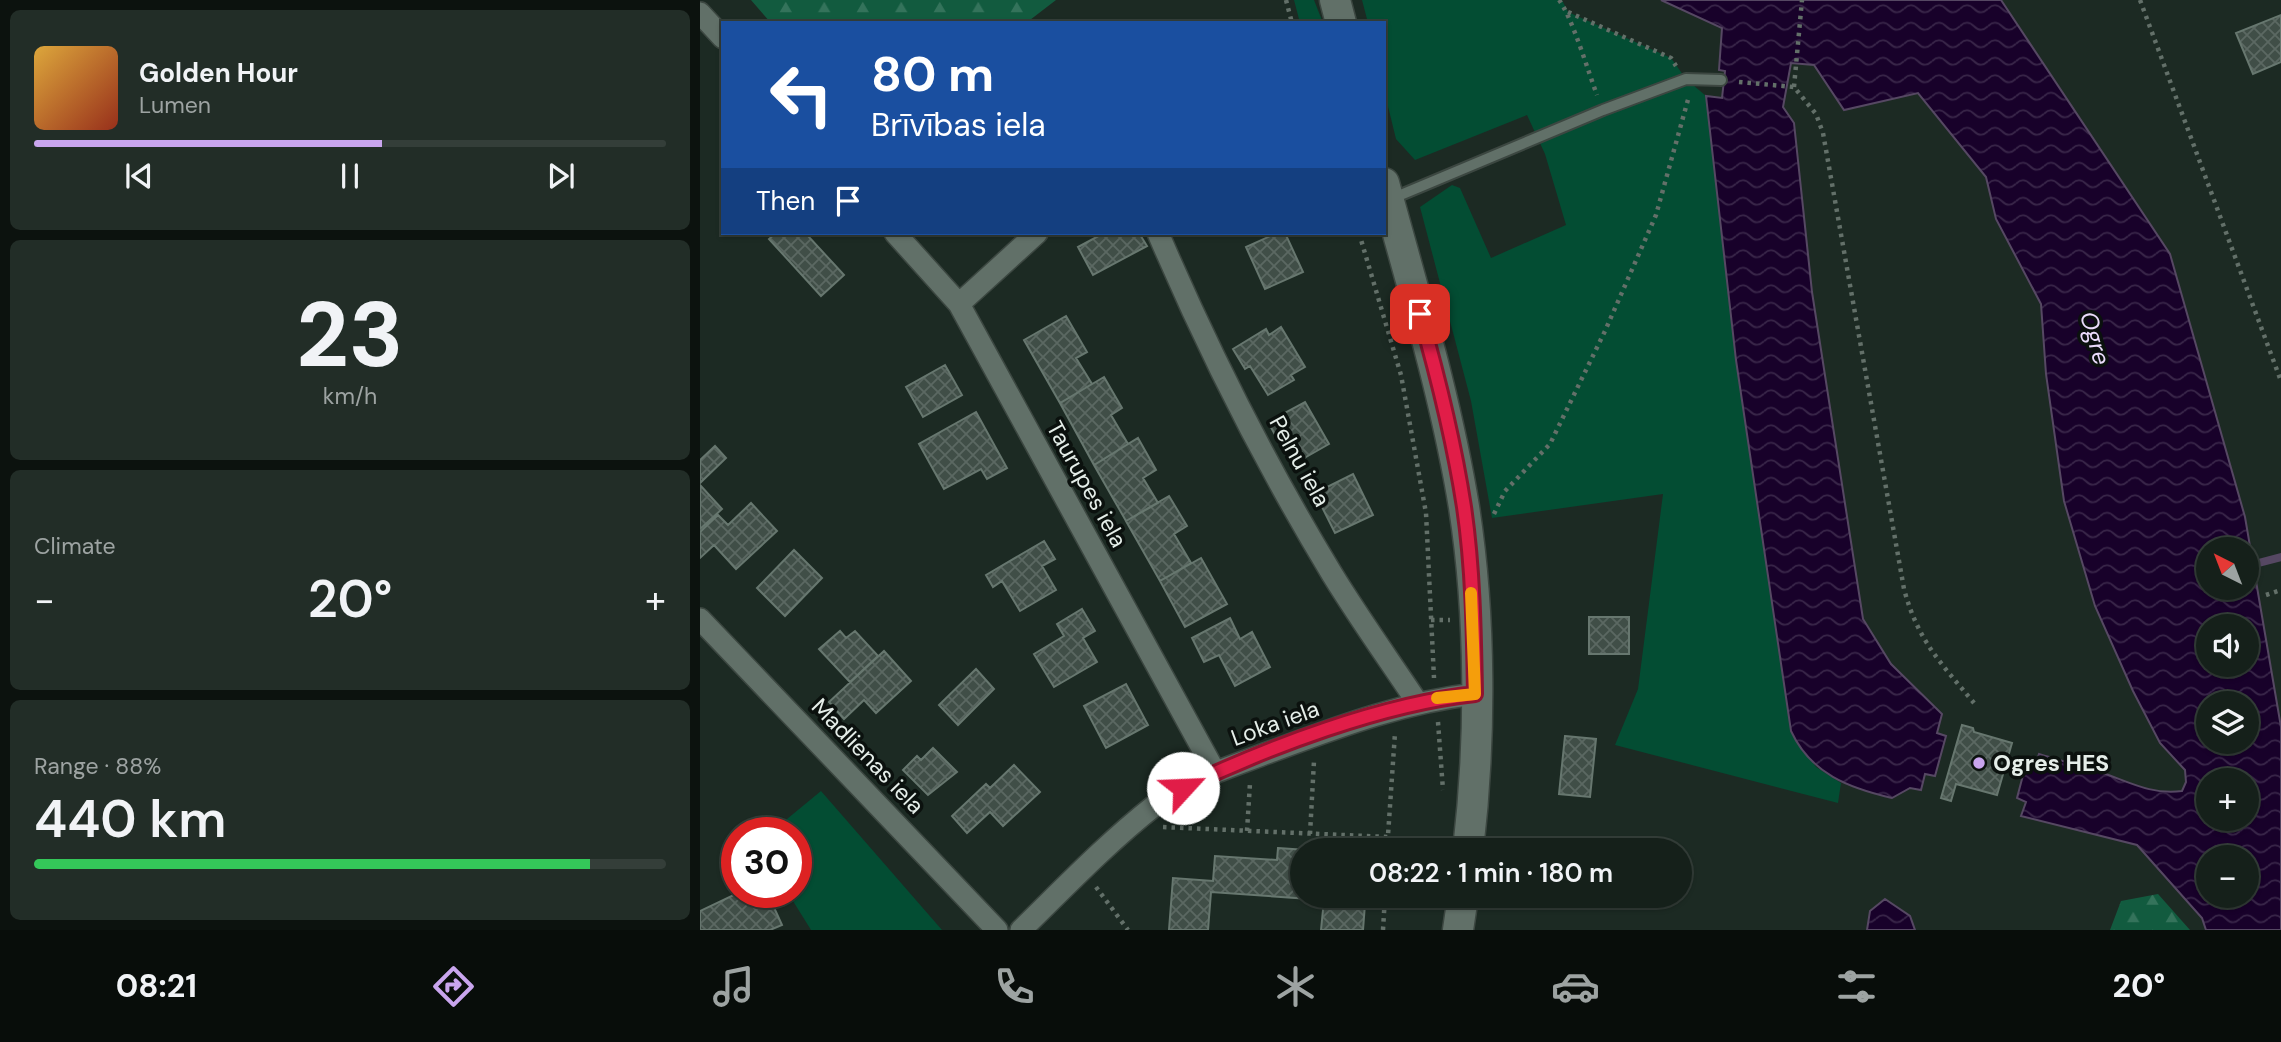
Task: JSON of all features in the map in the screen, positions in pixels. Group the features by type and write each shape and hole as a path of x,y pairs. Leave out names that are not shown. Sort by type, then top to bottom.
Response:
{"main road":[{"path":"1335,0 1340,21"},
{"path":"1387,192 1435,367 1464,508 1474,619 1475,762 1469,838"},
{"path":"1458,930 1461,908"}],"street":[{"path":"700,13 721,36"},
{"name":"Taurupes iela","path":"897,235 959,304 1215,772"},
{"path":"959,304 1035,235"},
{"name":"Pelnu iela","path":"1159,235 1187,301 1257,440 1332,574 1416,703"},
{"name":"Madlienas iela","path":"700,619 997,930"},
{"name":"Loka iela","path":"1021,930 1083,869 1155,805 1215,772 1416,703 1475,694"}],"lane":[{"path":"1387,192 1686,79 1721,80"}],"path":[{"path":"1286,0 1291,21"},
{"path":"1559,0 1568,12 1571,29 1600,102"},
{"path":"1794,88 1802,0"},
{"path":"2140,0 2281,381"},
{"path":"1490,505 1492,518 1505,491 1550,444 1605,331 1656,215 1690,100 1686,79 1671,58 1568,12"},
{"path":"1721,80 1794,88 1816,114 1823,133 1903,589 1912,620 1929,650 1974,703"},
{"path":"1131,826 1388,837 1416,703 1426,513 1401,375 1360,235"},
{"path":"2266,595 2281,590"},
{"path":"1416,703 1443,761 1443,799"},
{"path":"1310,834 1315,736"},
{"path":"1247,831 1251,759"},
{"path":"1083,869 1128,930"},
{"path":"1382,930 1384,908"}],"green space":[{"path":"751,0 1056,0 1029,21 769,21"},
{"path":"1294,0 1314,0 1322,21 1299,21"},
{"path":"1362,0 1562,0 1568,12 1671,58 1686,79 1706,96 1736,360 1791,731 1816,767 1841,783 1838,803 1615,745 1638,689 1663,494 1492,518 1471,401 1420,207 1452,185 1460,188 1491,258 1566,225 1545,154 1527,115 1415,160 1396,139 1386,98 1386,21 1367,21"},
{"path":"821,791 942,930 811,930 797,908 812,908 812,817 789,817"},
{"path":"2158,894 2190,930 2110,930 2121,901"}],"water":[{"name":"Ogre","path":"1661,0 2001,0 2170,254 2248,537 2196,537 2196,600 2259,599 2281,727 2281,930 2206,930 2202,918 2137,845 2021,816 2026,802 2017,798 2027,760 2036,763 2039,754 2159,791 2182,791 2186,782 2185,770 2160,743 2133,691 2095,606 2064,501 2046,374 2041,304 1996,219 1986,177 1918,93 1844,110 1814,65 1791,63 1783,107 1794,123 1812,292 1863,619 1891,664 1942,714 1937,733 1946,736 1935,776 1925,774 1921,790 1910,788 1892,798 1846,784 1833,777 1809,758 1799,746 1791,731 1736,360 1706,96 1722,98 1725,71 1719,70 1722,28"},
{"path":"1885,899 1910,916 1915,930 1867,930 1870,911"}],"building":[{"path":"2281,15 2281,62 2253,74 2236,33"},
{"path":"774,235 809,235 844,275 821,296 769,239"},
{"path":"1100,235 1140,235 1147,246 1093,275 1078,247"},
{"path":"1273,235 1286,235 1303,272 1265,289 1246,247"},
{"path":"1066,316 1087,352 1076,358 1092,384 1060,403 1024,340"},
{"path":"1281,327 1305,367 1291,375 1294,380 1268,395 1250,366 1245,369 1233,349 1266,329 1269,335"},
{"path":"945,365 962,395 923,417 906,387"},
{"path":"1104,377 1122,408 1111,415 1128,444 1094,465 1060,403"},
{"path":"1305,402 1329,444 1292,465 1268,422"},
{"path":"976,412 1007,468 987,479 981,469 944,489 919,444"},
{"path":"1138,438 1156,470 1143,478 1158,503 1126,521 1094,465"},
{"path":"715,446 726,458 700,483 700,460"},
{"path":"1353,474 1373,515 1335,533 1315,493"},
{"path":"700,485 722,509 700,529"},
{"path":"1169,496 1187,526 1174,534 1191,563 1160,581 1126,521"},
{"path":"751,503 777,531 736,569 714,545 700,558 700,532 718,515 728,525"},
{"path":"1044,541 1055,559 1042,566 1056,590 1020,611 1002,581 993,587 986,575"},
{"path":"794,550 822,578 785,616 757,588"},
{"path":"1201,558 1227,604 1185,627 1160,581"},
{"path":"1082,609 1095,631 1083,638 1097,662 1054,687 1034,654 1064,636 1057,624"},
{"path":"1589,617 1629,617 1629,654 1589,654"},
{"path":"1230,618 1240,639 1252,632 1270,667 1235,686 1219,655 1204,662 1192,638"},
{"path":"840,631 846,638 855,631 878,656 850,682 819,649"},
{"path":"884,651 911,681 876,713 864,700 844,719 829,702"},
{"path":"976,669 994,689 958,725 939,705"},
{"path":"1126,684 1148,725 1106,748 1084,706"},
{"name":"Ogres HES","path":"1962,725 1973,728 1974,732 2012,743 1997,795 1956,784 1951,801 1941,798"},
{"path":"1565,736 1596,739 1590,797 1559,794"},
{"path":"933,748 957,772 928,795 903,770 917,756 921,760"},
{"path":"1014,765 1040,792 1003,826 990,812 967,833 952,816 986,784 990,788"},
{"path":"1278,848 1290,849 1290,898 1211,892 1208,930 1169,930 1173,878 1213,881 1215,856 1277,860"},
{"path":"721,901 721,908 774,908 782,925 770,930 700,930 700,911"},
{"path":"1323,908 1365,908 1363,930 1321,930"}],"waterway":[{"path":"2259,563 2281,557"}],"slow traffic":[{"path":"1437,698 1475,694 1471,593"}],"place":[{"name":"Ogres HES","path":"1979,763"}],"route":[{"path":"1183,788 1215,772 1397,707 1436,698 1475,694 1474,619 1464,508 1435,367 1420,314"}]}
